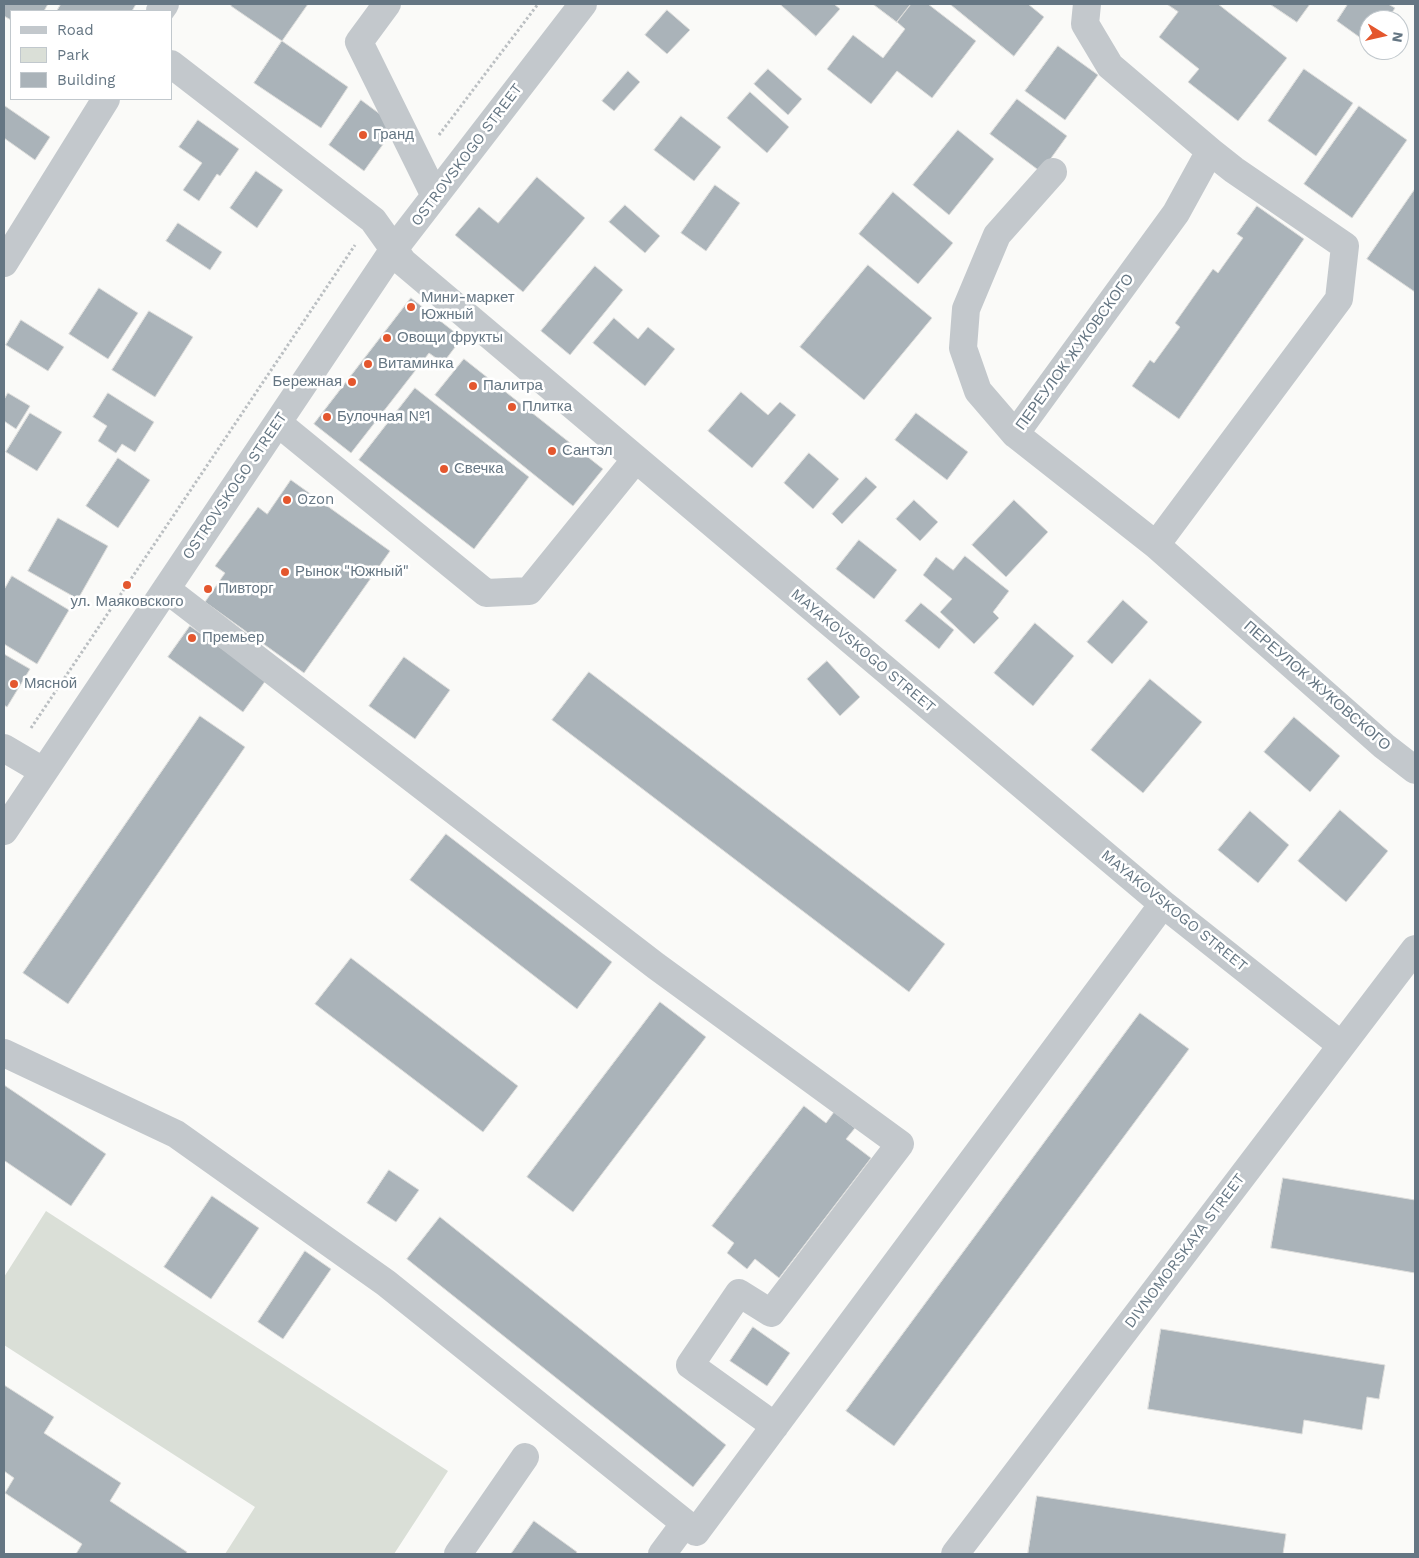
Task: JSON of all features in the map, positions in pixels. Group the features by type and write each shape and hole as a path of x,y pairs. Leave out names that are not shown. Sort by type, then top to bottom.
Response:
{"street":[{"path":"387,4 359,42 435,196"},
{"name":"OSTROVSKOGO STREET","path":"4,831 394,249 583,4"},
{"path":"1087,4 1085,24 1110,66 1234,170 1345,246 1339,299 1156,545"},
{"name":"MAYAKOVSKOGO STREET","path":"172,65 373,220 402,262 1164,904 1341,1044"},
{"path":"4,263 105,100"},
{"name":"ПЕРЕУЛОК ЖУКОВСКОГО","path":"1210,151 1176,213 1015,434 1156,545 1384,746 1415,770"},
{"path":"1015,434 978,391 963,348 966,309 997,235 1053,172"},
{"path":"278,423 486,593 529,591 636,460"},
{"path":"166,588 656,966 900,1144 771,1313 739,1293 690,1365 775,1426"},
{"path":"4,748 43,771"},
{"path":"4,1053 176,1134 386,1283 696,1532 1164,904"},
{"name":"DIVNOMORSKAYA STREET","path":"955,1554 1415,949"},
{"path":"458,1554 525,1456"},
{"path":"662,1554 684,1524"}],"green space":[{"path":"46,1211 448,1471 394,1554 225,1554 255,1507 4,1345 4,1277"}],"building":[{"path":"4,4 48,4 45,10 10,10 10,19 4,16"},
{"path":"61,4 136,4 133,10 58,10"},
{"path":"232,4 308,4 282,41 231,6"},
{"path":"780,4 834,4 840,9 816,36"},
{"path":"873,4 911,4 897,22"},
{"path":"911,4 928,4 976,41 932,98 897,71 871,104 827,69 853,35 883,58 905,29 897,22"},
{"path":"950,4 1028,4 1044,17 1014,56"},
{"path":"1167,4 1218,4 1287,58 1238,121 1188,82 1199,69 1159,37 1178,12"},
{"path":"1270,4 1310,4 1297,22"},
{"path":"1348,4 1388,4 1395,8 1394,10 1359,10 1359,37 1337,21"},
{"path":"667,10 690,30 667,54 645,35"},
{"path":"282,41 348,87 321,128 254,83"},
{"path":"1058,46 1098,75 1065,120 1025,91"},
{"path":"768,69 802,99 788,115 754,84"},
{"path":"1304,69 1353,103 1316,156 1268,121"},
{"path":"628,71 640,82 614,111 602,101"},
{"path":"750,92 789,127 767,153 727,118"},
{"path":"1017,99 1067,136 1041,172 990,134"},
{"name":"Гранд","path":"361,100 396,126 364,171 329,145"},
{"path":"5,106 50,137 35,160 4,138"},
{"path":"1359,106 1407,140 1352,218 1304,184"},
{"path":"681,116 721,147 694,181 654,150"},
{"path":"198,120 239,149 220,176 217,174 199,201 183,190 202,163 179,147"},
{"path":"958,130 994,159 949,215 913,185"},
{"path":"256,171 283,190 257,228 230,208"},
{"path":"537,177 585,218 523,292 455,235 479,207 498,223"},
{"path":"715,185 740,203 706,251 681,233"},
{"path":"1415,189 1415,292 1367,259"},
{"path":"893,192 953,243 918,284 859,234"},
{"path":"625,205 660,236 645,253 609,222"},
{"path":"1257,206 1304,239 1179,419 1132,386 1150,360 1154,363 1180,327 1175,323 1213,269 1218,273 1243,238 1237,234"},
{"path":"178,223 222,252 210,270 166,241"},
{"path":"868,265 932,318 864,400 800,347"},
{"path":"595,266 623,290 570,355 541,331"},
{"path":"99,288 138,313 108,359 69,334"},
{"path":"411,298 462,338 443,363 429,353 351,453 314,424"},
{"path":"149,311 193,337 155,397 112,370"},
{"path":"614,318 638,339 648,327 675,349 645,386 593,343"},
{"path":"21,320 64,347 48,371 6,345"},
{"path":"464,359 603,469 573,506 435,395"},
{"name":"Свечка","path":"415,388 529,477 474,549 359,460"},
{"path":"741,392 768,415 780,402 796,415 752,468 708,431"},
{"path":"8,393 30,406 16,429 4,421 4,400"},
{"path":"108,393 154,422 135,452 122,444 116,453 98,441 107,426 93,417"},
{"path":"30,413 62,432 37,471 6,452"},
{"path":"916,413 968,452 947,480 895,440"},
{"path":"809,453 839,479 813,509 784,483"},
{"path":"118,458 150,480 118,528 86,506"},
{"path":"866,477 877,487 842,524 832,514"},
{"path":"291,480 390,551 304,673 205,602 225,573 215,566 258,507 267,514"},
{"path":"914,500 938,522 920,541 896,519"},
{"path":"1014,500 1048,532 1006,577 972,545"},
{"path":"58,518 108,546 78,599 28,571"},
{"path":"859,540 897,570 874,599 836,569"},
{"path":"965,556 1009,591 993,612 999,618 974,644 940,612 952,599 923,575 936,557 953,570"},
{"path":"12,576 69,610 37,664 4,644 4,590"},
{"path":"1123,600 1148,622 1112,664 1087,642"},
{"path":"921,603 954,630 939,649 905,621"},
{"path":"1035,623 1074,656 1033,706 994,673"},
{"path":"190,626 266,680 243,712 168,657"},
{"path":"4,654 30,669 7,707 4,705"},
{"path":"404,657 450,690 415,739 369,706"},
{"path":"827,661 860,697 840,716 807,679"},
{"path":"589,672 945,944 909,992 552,720"},
{"path":"1150,679 1202,722 1143,793 1091,750"},
{"path":"200,716 245,747 68,1004 23,973"},
{"path":"1294,717 1340,756 1310,792 1264,752"},
{"path":"1340,810 1388,851 1346,902 1298,861"},
{"path":"1250,811 1289,845 1258,883 1218,850"},
{"path":"446,834 612,962 577,1009 410,880"},
{"path":"351,958 518,1086 483,1132 315,1004"},
{"path":"660,1002 706,1037 573,1212 527,1177"},
{"path":"1140,1013 1189,1049 894,1446 846,1411"},
{"path":"4,1085 106,1154 71,1206 5,1161 4,1163"},
{"path":"804,1106 826,1123 834,1112 855,1128 846,1139 871,1158 779,1278 755,1259 747,1269 727,1253 734,1243 712,1226"},
{"path":"389,1170 419,1190 396,1222 367,1203"},
{"path":"1283,1178 1415,1200 1415,1273 1271,1248"},
{"path":"212,1196 259,1228 211,1299 164,1267"},
{"path":"440,1217 726,1445 693,1487 407,1259"},
{"path":"305,1251 331,1269 283,1339 258,1322"},
{"path":"753,1327 790,1353 767,1386 730,1361"},
{"path":"1161,1329 1385,1365 1379,1399 1367,1397 1362,1430 1304,1420 1302,1434 1148,1409"},
{"path":"4,1385 54,1417 44,1433 121,1483 110,1501 187,1552 186,1554 76,1554 82,1544 5,1493 14,1478 4,1471"},
{"path":"1037,1496 1286,1534 1283,1554 1028,1554"},
{"path":"534,1521 577,1552 576,1554 511,1554"}],"place":[{"name":"Гранд","path":"363,135"},
{"name":"Мини-маркет Южный","path":"411,307"},
{"name":"Овощи фрукты","path":"387,338"},
{"name":"Витаминка","path":"368,364"},
{"name":"Бережная","path":"352,382"},
{"name":"Палитра","path":"473,386"},
{"name":"Плитка","path":"512,407"},
{"name":"Булочная №1","path":"327,417"},
{"name":"Сантэл","path":"552,451"},
{"name":"Свечка","path":"444,469"},
{"name":"Ozon","path":"287,500"},
{"name":"Рынок \"Южный\"","path":"285,572"},
{"name":"ул. Маяковского","path":"127,585"},
{"name":"Пивторг","path":"208,589"},
{"name":"Премьер","path":"192,638"},
{"name":"Мясной","path":"14,684"}]}
